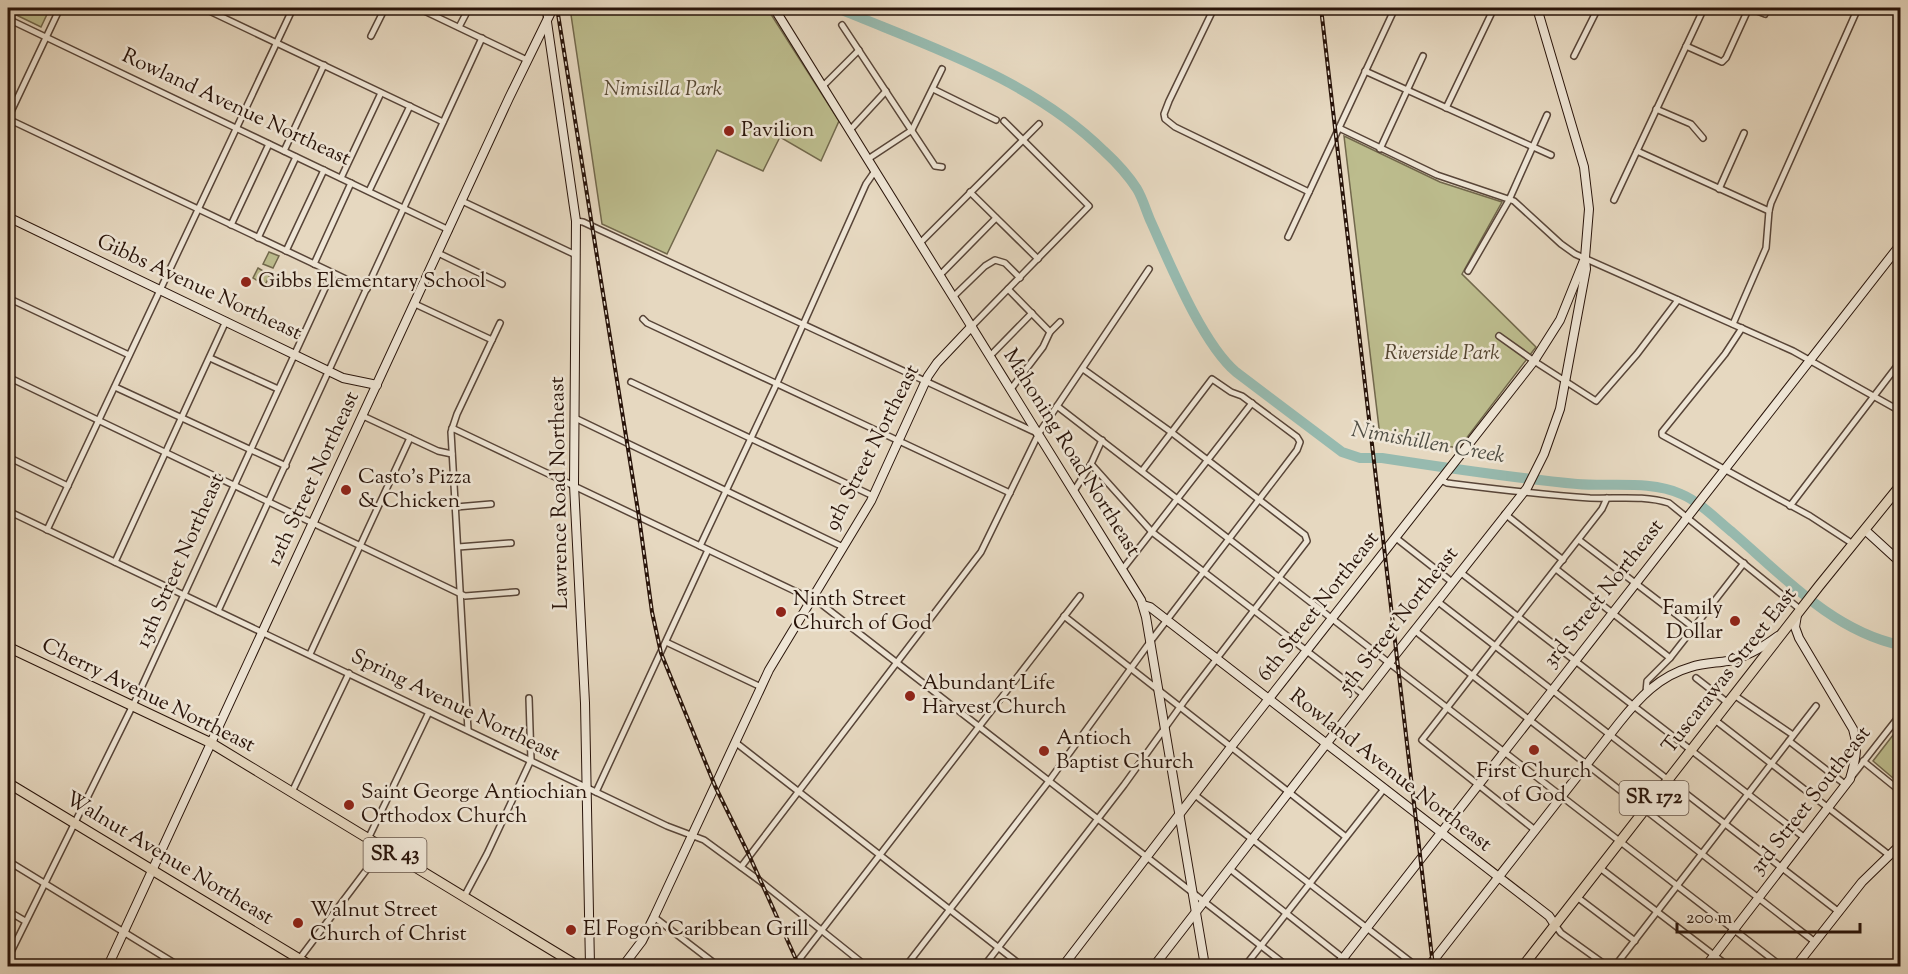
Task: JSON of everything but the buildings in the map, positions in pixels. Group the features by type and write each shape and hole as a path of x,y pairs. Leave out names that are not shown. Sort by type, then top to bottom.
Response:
{"main road":[{"name":"Tuscarawas Street East","path":"1523,966 1819,586 1900,486"},
{"name":"Cherry Avenue Northeast","path":"8,647 211,743 578,966"},
{"name":"Walnut Avenue Northeast","path":"8,783 153,870 297,963 311,966"}],"street":[{"path":"60,8 8,119 367,289"},
{"path":"203,8 443,122"},
{"path":"47,530 292,8"},
{"path":"371,36 385,8"},
{"path":"418,8 527,60"},
{"path":"459,27 468,8"},
{"path":"545,8 547,20"},
{"name":"12th Street Northeast","path":"108,966 553,8"},
{"name":"Mahoning Road Northeast","path":"774,8 1039,433 1143,605 1205,966"},
{"path":"1214,8 1169,101 1164,114 1165,119 1175,127 1309,192"},
{"path":"1288,237 1395,8"},
{"path":"1446,108 1494,8"},
{"name":"5th Street Northeast","path":"1154,966 1388,663 1526,490 1539,466 1557,420 1566,382 1586,269 1588,208 1584,167 1537,8"},
{"path":"1574,56 1598,8"},
{"path":"1614,200 1704,8"},
{"path":"1733,324 1766,248 1769,211 1858,8"},
{"path":"1686,46 1722,62 1748,12 1752,9 1765,14"},
{"name":"Rowland Avenue Northeast","path":"8,19 449,230"},
{"name":"Lawrence Road Northeast","path":"547,20 576,221 574,485 592,790 590,966"},
{"path":"842,25 935,166 942,166"},
{"path":"219,611 482,38"},
{"path":"823,86 859,50"},
{"path":"1380,149 1423,56"},
{"path":"284,151 324,65"},
{"path":"868,159 912,130 942,69"},
{"path":"1365,71 1551,155"},
{"path":"933,89 996,120"},
{"path":"850,130 886,91"},
{"path":"341,178 381,93"},
{"path":"369,191 410,106"},
{"path":"1656,109 1691,124 1703,138"},
{"path":"1468,270 1509,200 1547,116"},
{"path":"1004,121 1022,140"},
{"path":"920,243 1039,124"},
{"path":"1339,128 1437,175 1509,200 1521,207 1568,249 1811,361 1900,411"},
{"path":"1719,189 1744,133"},
{"name":"9th Street Northeast","path":"623,966 642,941 654,917 760,687 873,496 926,381 937,363 1089,206 1022,140"},
{"path":"231,225 268,144"},
{"path":"1636,151 1769,211"},
{"path":"258,238 296,157"},
{"path":"286,251 324,170"},
{"path":"700,546 777,383 866,184 875,171"},
{"path":"314,264 351,183"},
{"path":"970,192 1038,260"},
{"path":"462,201 576,255"},
{"name":"Gibbs Avenue Northeast","path":"8,217 295,353 328,371 350,380 377,385"},
{"path":"940,275 996,218"},
{"path":"576,221 583,222 1039,433"},
{"name":"3rd Street Northeast","path":"1337,966 1900,247"},
{"path":"438,253 502,284"},
{"name":"6th Street Northeast","path":"1063,966 1534,361 1560,320 1585,258"},
{"path":"953,297 991,262 1002,261 1020,278"},
{"path":"741,867 981,552 1039,433 1149,269"},
{"name":"13th Street Northeast","path":"8,958 132,706 332,273"},
{"path":"1008,290 1050,332"},
{"path":"8,298 129,355"},
{"path":"1499,336 1596,401 1637,354 1678,300"},
{"path":"415,304 492,339"},
{"path":"990,356 1032,313"},
{"path":"643,319 647,323 1010,493"},
{"path":"115,562 226,321"},
{"path":"1011,389 1046,343 1050,332 1060,322"},
{"path":"468,730 452,428 500,323"},
{"path":"1742,328 1662,434 1810,516 1853,544"},
{"path":"210,358 278,389"},
{"path":"1790,506 1900,362"},
{"path":"984,966 1098,819 1307,541 1305,535 1172,432 1083,369"},
{"path":"8,377 465,596 516,592"},
{"path":"906,966 1049,781 1150,642 1299,448 1300,442 1298,438 1252,403 1212,379 1142,471"},
{"path":"631,382 873,496"},
{"path":"114,387 286,466"},
{"path":"1122,570 1252,403"},
{"path":"1057,406 1781,966"},
{"path":"363,416 445,454 452,454"},
{"path":"575,418 843,547"},
{"path":"452,428 812,598 1287,966"},
{"path":"310,654 410,438"},
{"path":"1074,491 1091,464 1102,440"},
{"path":"8,457 68,486"},
{"path":"1091,464 1152,532 1364,695"},
{"path":"1442,479 1447,483 1607,498 1660,500 1689,515 1801,610 1795,627 1798,638 1853,729 1857,752 1848,782 1789,741"},
{"path":"1535,830 1422,740 1602,509 1607,498"},
{"path":"456,507 491,504"},
{"name":"Spring Avenue Northeast","path":"8,511 667,826 704,840 866,966"},
{"path":"1505,514 1563,560"},
{"path":"1865,530 1900,562"},
{"path":"1396,538 1452,582"},
{"path":"1578,540 1694,628"},
{"path":"458,547 511,543"},
{"path":"592,790 666,642 708,550"},
{"path":"1646,692 1647,681 1670,658 1744,563"},
{"path":"1556,569 1670,658"},
{"path":"1460,572 1805,838"},
{"path":"794,966 1080,596"},
{"path":"1437,601 1839,912"},
{"name":"Rowland Avenue Northeast","path":"1143,605 1150,607 1327,743 1549,916 1556,925"},
{"path":"1064,616 1346,837"},
{"path":"1429,966 1646,692 1663,679 1684,669 1744,656 1786,629"},
{"path":"1414,630 1815,942"},
{"path":"666,642 760,687"},
{"path":"292,792 349,673"},
{"path":"1696,678 1793,735"},
{"path":"464,897 531,760 529,698"},
{"path":"1615,966 1816,706"},
{"path":"368,839 429,712"},
{"name":"3rd Street Southeast","path":"1706,966 1900,715"},
{"path":"1715,720 1889,855"},
{"path":"735,742 1022,966"},
{"path":"1863,761 1900,791"},
{"path":"1245,966 1384,789"},
{"path":"1196,795 1416,966"},
{"path":"1796,966 1864,879 1900,845"},
{"path":"297,963 383,848"},
{"path":"8,861 179,966"},
{"path":"1600,868 1728,966"},
{"path":"1230,869 1353,966"},
{"path":"1578,897 1635,941"},
{"path":"8,911 25,921"},
{"path":"654,917 718,966"},
{"path":"1556,925 1561,933 1607,966"}],"green space":[{"path":"8,8 50,8 41,27 8,11"},
{"name":"Nimisilla Park","path":"570,8 767,8 839,121 821,161 780,137 763,171 717,150 667,254 602,224"},
{"name":"Riverside Park","path":"1344,136 1440,182 1502,202 1462,274 1536,347 1459,448 1380,436"},
{"path":"269,252 279,256 273,268 263,264"},
{"path":"258,268 270,275 265,285 253,278"},
{"path":"1900,726 1900,784 1873,761"}],"waterway":[{"name":"Nimishillen Creek","path":"837,8 978,67 1045,104 1075,126 1113,160 1137,189 1188,302 1223,359 1236,372 1342,452 1360,458 1382,458 1528,479 1577,484 1643,485 1681,494 1701,506 1810,600 1831,615 1853,628 1900,645"}],"railway":[{"path":"557,8 639,517 652,612 661,653 715,786 799,966"},
{"path":"1321,8 1433,966"}],"place":[{"name":"Pavilion","path":"729,131"},
{"name":"Gibbs Elementary School","path":"246,282"},
{"name":"Casto's Pizza & Chicken","path":"346,490"},
{"name":"Ninth Street Church of God","path":"781,612"},
{"name":"Family Dollar","path":"1735,621"},
{"name":"Abundant Life Harvest Church","path":"910,696"},
{"name":"First Church of God","path":"1534,750"},
{"name":"Antioch Baptist Church","path":"1044,751"},
{"name":"Saint George Antiochian Orthodox Church","path":"349,805"},
{"name":"Walnut Street Church of Christ","path":"298,923"},
{"name":"El Fogon Caribbean Grill","path":"571,930"}]}
